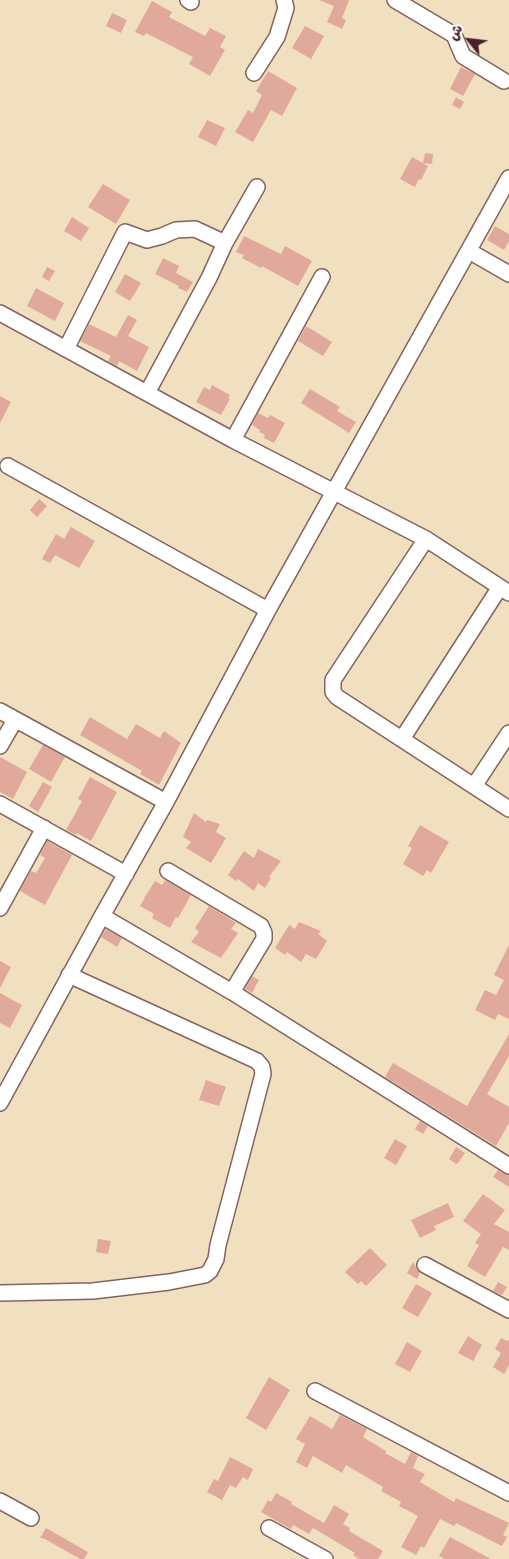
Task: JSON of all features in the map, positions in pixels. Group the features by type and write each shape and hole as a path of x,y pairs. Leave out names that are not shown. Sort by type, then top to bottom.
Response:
{"street":[{"path":"254,73 277,37 286,8 284,0"},
{"path":"395,0 454,35 463,56 504,81"},
{"path":"2,1093 166,802 268,610 509,178"},
{"path":"147,393 209,278 225,243 257,187"},
{"path":"66,349 125,232 147,240 176,230 195,229 225,243"},
{"path":"469,250 509,274"},
{"path":"233,440 322,277"},
{"path":"0,313 233,440 426,539 504,590 402,739"},
{"path":"8,466 268,610"},
{"path":"426,539 333,680 333,692 337,697 509,809"},
{"path":"0,711 166,802"},
{"path":"0,746 15,720"},
{"path":"474,786 509,733"},
{"path":"0,804 126,874"},
{"path":"0,908 44,828"},
{"path":"168,871 261,926 264,939 232,992"},
{"path":"102,916 232,992 509,1166"},
{"path":"0,1293 93,1291 169,1282 204,1275 210,1271 216,1259 263,1074 262,1067 257,1061 70,975"},
{"path":"425,1265 509,1310"},
{"path":"315,1391 509,1493"},
{"path":"0,1501 31,1518"},
{"path":"269,1528 325,1559"}],"building":[{"path":"319,0 349,0 342,18 346,20 342,29 327,22 334,6"},
{"path":"152,1 172,12 169,17 205,36 210,28 226,36 220,47 225,50 210,76 189,64 193,57 146,33 144,36 135,32"},
{"path":"112,13 127,20 121,33 106,26"},
{"path":"305,26 324,36 311,59 292,48"},
{"path":"461,67 475,74 463,96 450,89"},
{"path":"268,71 297,88 282,116 271,110 253,142 235,132 248,110 253,113 262,95 256,91"},
{"path":"456,97 464,102 460,109 452,105"},
{"path":"207,120 225,128 216,146 198,137"},
{"path":"425,153 433,154 432,164 423,163"},
{"path":"412,157 428,166 415,187 400,179"},
{"path":"103,184 130,200 116,224 88,207"},
{"path":"72,217 89,228 81,241 64,231"},
{"path":"495,226 509,234 509,241 504,250 487,240"},
{"path":"244,236 281,254 285,246 312,261 298,286 262,266 261,268 242,258 244,255 236,252"},
{"path":"163,258 179,266 176,273 193,282 187,292 155,274"},
{"path":"47,267 55,271 49,281 42,277"},
{"path":"125,274 141,283 130,301 115,292"},
{"path":"36,288 64,303 55,321 27,306"},
{"path":"128,315 137,320 128,336 149,347 137,371 119,361 117,366 108,361 111,356 80,341 89,324 116,337"},
{"path":"306,326 332,342 323,356 298,341"},
{"path":"212,385 230,395 228,398 230,399 221,415 196,402 204,387 210,390"},
{"path":"310,389 340,407 337,411 356,422 349,433 301,403"},
{"path":"0,396 11,402 0,423"},
{"path":"258,413 268,418 270,415 285,423 274,443 264,438 265,435 252,425"},
{"path":"39,499 47,506 37,517 30,510"},
{"path":"71,527 95,541 79,568 55,555 50,563 42,559 56,534 64,539"},
{"path":"90,717 127,739 136,724 160,738 164,731 181,743 159,785 140,774 142,771 80,735"},
{"path":"43,745 65,757 51,782 29,769"},
{"path":"0,757 27,772 13,799 0,792"},
{"path":"90,777 117,792 91,841 77,833 76,835 66,830 82,801 78,799"},
{"path":"43,782 52,787 38,812 29,806"},
{"path":"194,813 206,822 207,820 220,824 216,832 226,838 211,863 186,848 191,842 183,837"},
{"path":"420,825 449,842 431,873 427,870 423,876 403,864 412,848 408,846"},
{"path":"47,841 72,855 45,905 20,891 31,871 36,873 45,858 40,855"},
{"path":"258,849 281,861 269,877 271,878 265,888 258,883 254,891 238,879 236,881 228,875 244,851 254,858"},
{"path":"165,880 191,895 170,928 152,918 154,914 140,906 155,881 162,885"},
{"path":"209,906 236,923 231,929 238,933 221,958 191,942 199,932 195,928"},
{"path":"299,922 321,931 318,934 327,941 316,959 306,954 301,962 287,952 285,955 275,948 289,925 295,929"},
{"path":"106,929 122,938 117,947 101,937"},
{"path":"509,945 509,1019 498,1014 495,1020 475,1010 485,990 496,995 504,980 494,975"},
{"path":"0,961 11,967 0,988"},
{"path":"252,976 259,980 252,993 245,989"},
{"path":"0,993 22,1005 10,1028 0,1023"},
{"path":"509,1034 509,1056 487,1094 509,1107 509,1123 496,1146 385,1077 393,1063 467,1106"},
{"path":"206,1080 226,1087 219,1106 199,1100"},
{"path":"420,1121 428,1126 423,1134 415,1129"},
{"path":"395,1139 407,1146 396,1165 384,1158"},
{"path":"456,1147 465,1153 456,1164 449,1159"},
{"path":"498,1170 509,1175 509,1187 493,1177"},
{"path":"483,1194 505,1210 494,1224 509,1232 509,1250 503,1247 485,1277 467,1266 479,1245 475,1243 481,1234 463,1221"},
{"path":"448,1203 454,1217 434,1226 436,1230 420,1238 411,1220"},
{"path":"98,1239 111,1241 108,1254 96,1252"},
{"path":"370,1248 387,1265 366,1286 361,1281 358,1284 345,1272"},
{"path":"413,1262 420,1273 417,1279 407,1273"},
{"path":"498,1282 507,1287 502,1295 493,1291"},
{"path":"416,1284 432,1293 418,1317 402,1308"},
{"path":"468,1336 482,1345 473,1361 458,1353"},
{"path":"501,1338 507,1341 509,1339 509,1365 504,1374 493,1367 501,1353 495,1349"},
{"path":"407,1342 422,1351 410,1372 395,1364"},
{"path":"269,1377 290,1390 266,1430 246,1418"},
{"path":"340,1415 367,1429 363,1437 386,1451 385,1453 405,1464 411,1452 418,1456 413,1468 425,1474 420,1482 454,1502 456,1498 509,1523 503,1535 507,1537 502,1546 456,1523 454,1526 440,1519 424,1548 421,1546 416,1555 401,1547 418,1516 399,1506 401,1502 381,1491 383,1487 346,1465 342,1473 313,1456 307,1468 296,1462 305,1444 296,1439 310,1416 332,1429"},
{"path":"230,1457 253,1469 248,1480 243,1477 236,1488 230,1485 222,1500 207,1492 214,1479 218,1481"},
{"path":"276,1493 324,1523 334,1505 349,1514 343,1524 350,1528 349,1531 383,1551 378,1559 359,1559 353,1555 355,1553 313,1528 309,1534 293,1525 291,1529 261,1512 268,1500 271,1502"},
{"path":"46,1528 88,1552 84,1559 80,1559 40,1538"},
{"path":"450,1537 491,1559 445,1559 439,1556"}]}
